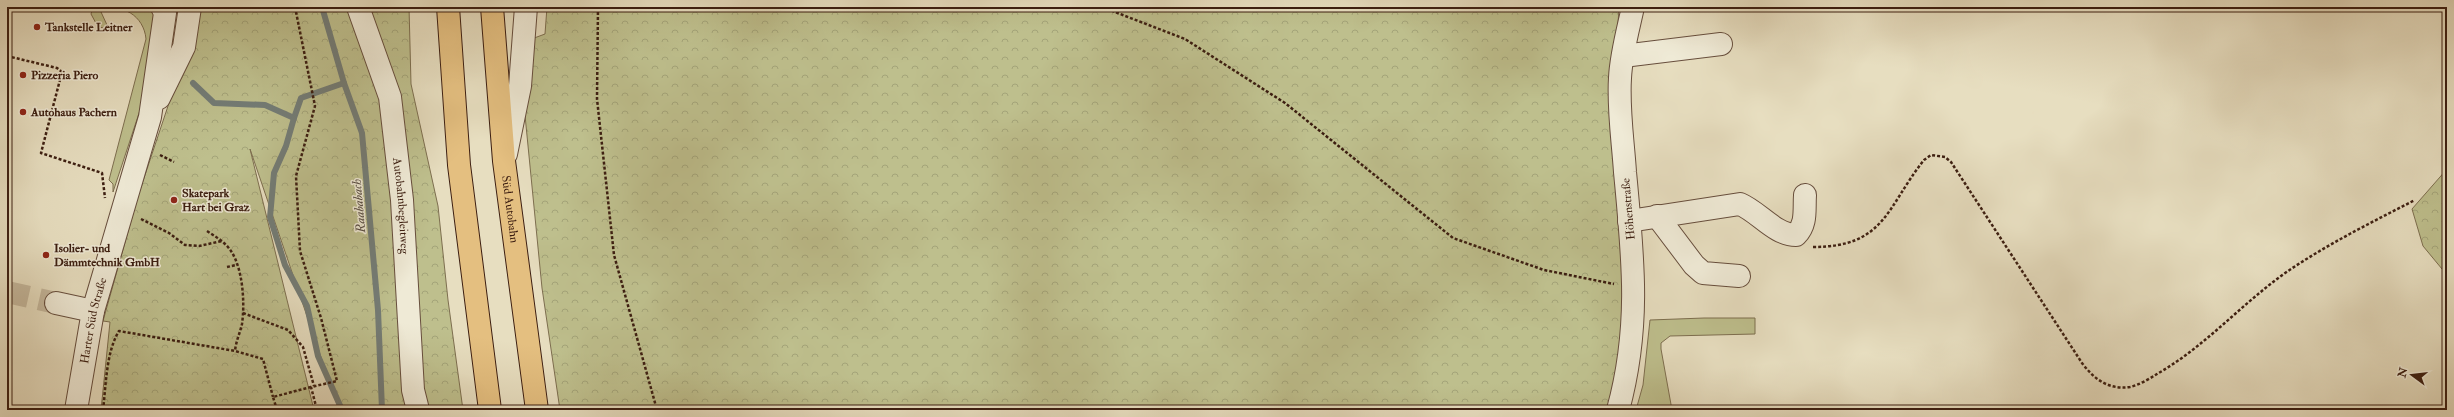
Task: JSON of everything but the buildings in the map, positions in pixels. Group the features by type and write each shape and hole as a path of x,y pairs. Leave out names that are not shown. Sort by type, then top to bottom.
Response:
{"highway":[{"path":"448,7 459,165 490,410"},
{"name":"Süd Autobahn","path":"492,7 504,161 536,410"}],"street":[{"name":"Harter Süd Straße","path":"76,410 93,311 115,242 130,214 150,117 165,13 162,7"},
{"name":"Harter Süd Straße","path":"150,117 184,48 190,7"},
{"name":"Autobahnbegleitweg","path":"358,7 390,96 402,200 413,390 418,410"},
{"path":"504,161 520,86 526,7"},
{"name":"Höhenstraße","path":"1618,410 1630,357 1634,322 1634,288 1630,221 1620,116 1620,78 1633,7"},
{"path":"1623,56 1721,44"},
{"path":"1630,221 1740,204 1750,208 1788,235 1796,235 1801,230 1804,221 1805,195"},
{"path":"1657,216 1694,265 1703,273 1739,276"},
{"path":"56,303 93,311"}],"path":[{"path":"273,397 313,387 318,384 337,381 321,318 300,251 296,176 316,106 295,7"},
{"path":"598,7 597,99 614,255 657,410"},
{"path":"1102,7 1185,39 1285,103 1453,238 1544,270 1634,288"},
{"path":"7,56 57,68 62,72 41,153 102,173 103,195 110,205 169,233 185,245 199,246 222,241"},
{"path":"1788,235 1795,242 1810,247 1845,245 1864,237 1876,229 1924,160 1930,156 1946,157 1951,162 2082,363 2093,377 2102,383 2118,388 2132,387 2175,364 2287,272 2353,232 2414,200"},
{"path":"207,231 222,241 232,252 236,265 244,300 243,313 235,351"},
{"path":"227,267 236,265"},
{"path":"243,313 288,330 303,347 318,410"},
{"path":"103,410 108,372 115,338 119,331 235,351 263,359 277,410"}],"green space":[{"path":"93,7 150,7 155,14 150,80 113,192 113,184 109,180 146,39 141,24 131,13 124,10 109,9 101,12 107,25 105,28 98,27 91,14"},
{"path":"201,7 409,7 411,84 438,206 448,300 463,410 339,410 250,149 314,410 101,410 110,322 103,321 138,196"},
{"path":"547,7 1619,7 1615,75 1632,289 1616,410 560,410 542,288 518,44 545,34"},
{"path":"2447,169 2447,275 2423,246 2412,209"},
{"path":"1755,318 1755,334 1670,336 1661,343 1661,349 1672,410 1636,410 1643,385 1650,320"}],"waterway":[{"name":"Raababach","path":"322,7 344,83 362,133 378,310 382,410"},
{"path":"193,83 214,103 265,105 294,118 301,98 344,83"},
{"path":"294,118 286,146 274,173 270,217 285,265 307,306 318,356 342,410"}],"tunnel":[{"path":"7,292 56,303"}],"place":[{"name":"Tankstelle Leitner","path":"37,27"},
{"name":"Pizzeria Piero","path":"23,75"},
{"name":"Autohaus Pachern","path":"23,112"},
{"name":"Skatepark Hart bei Graz","path":"174,200"},
{"name":"Isolier- und Dämmtechnik GmbH","path":"46,255"}]}
